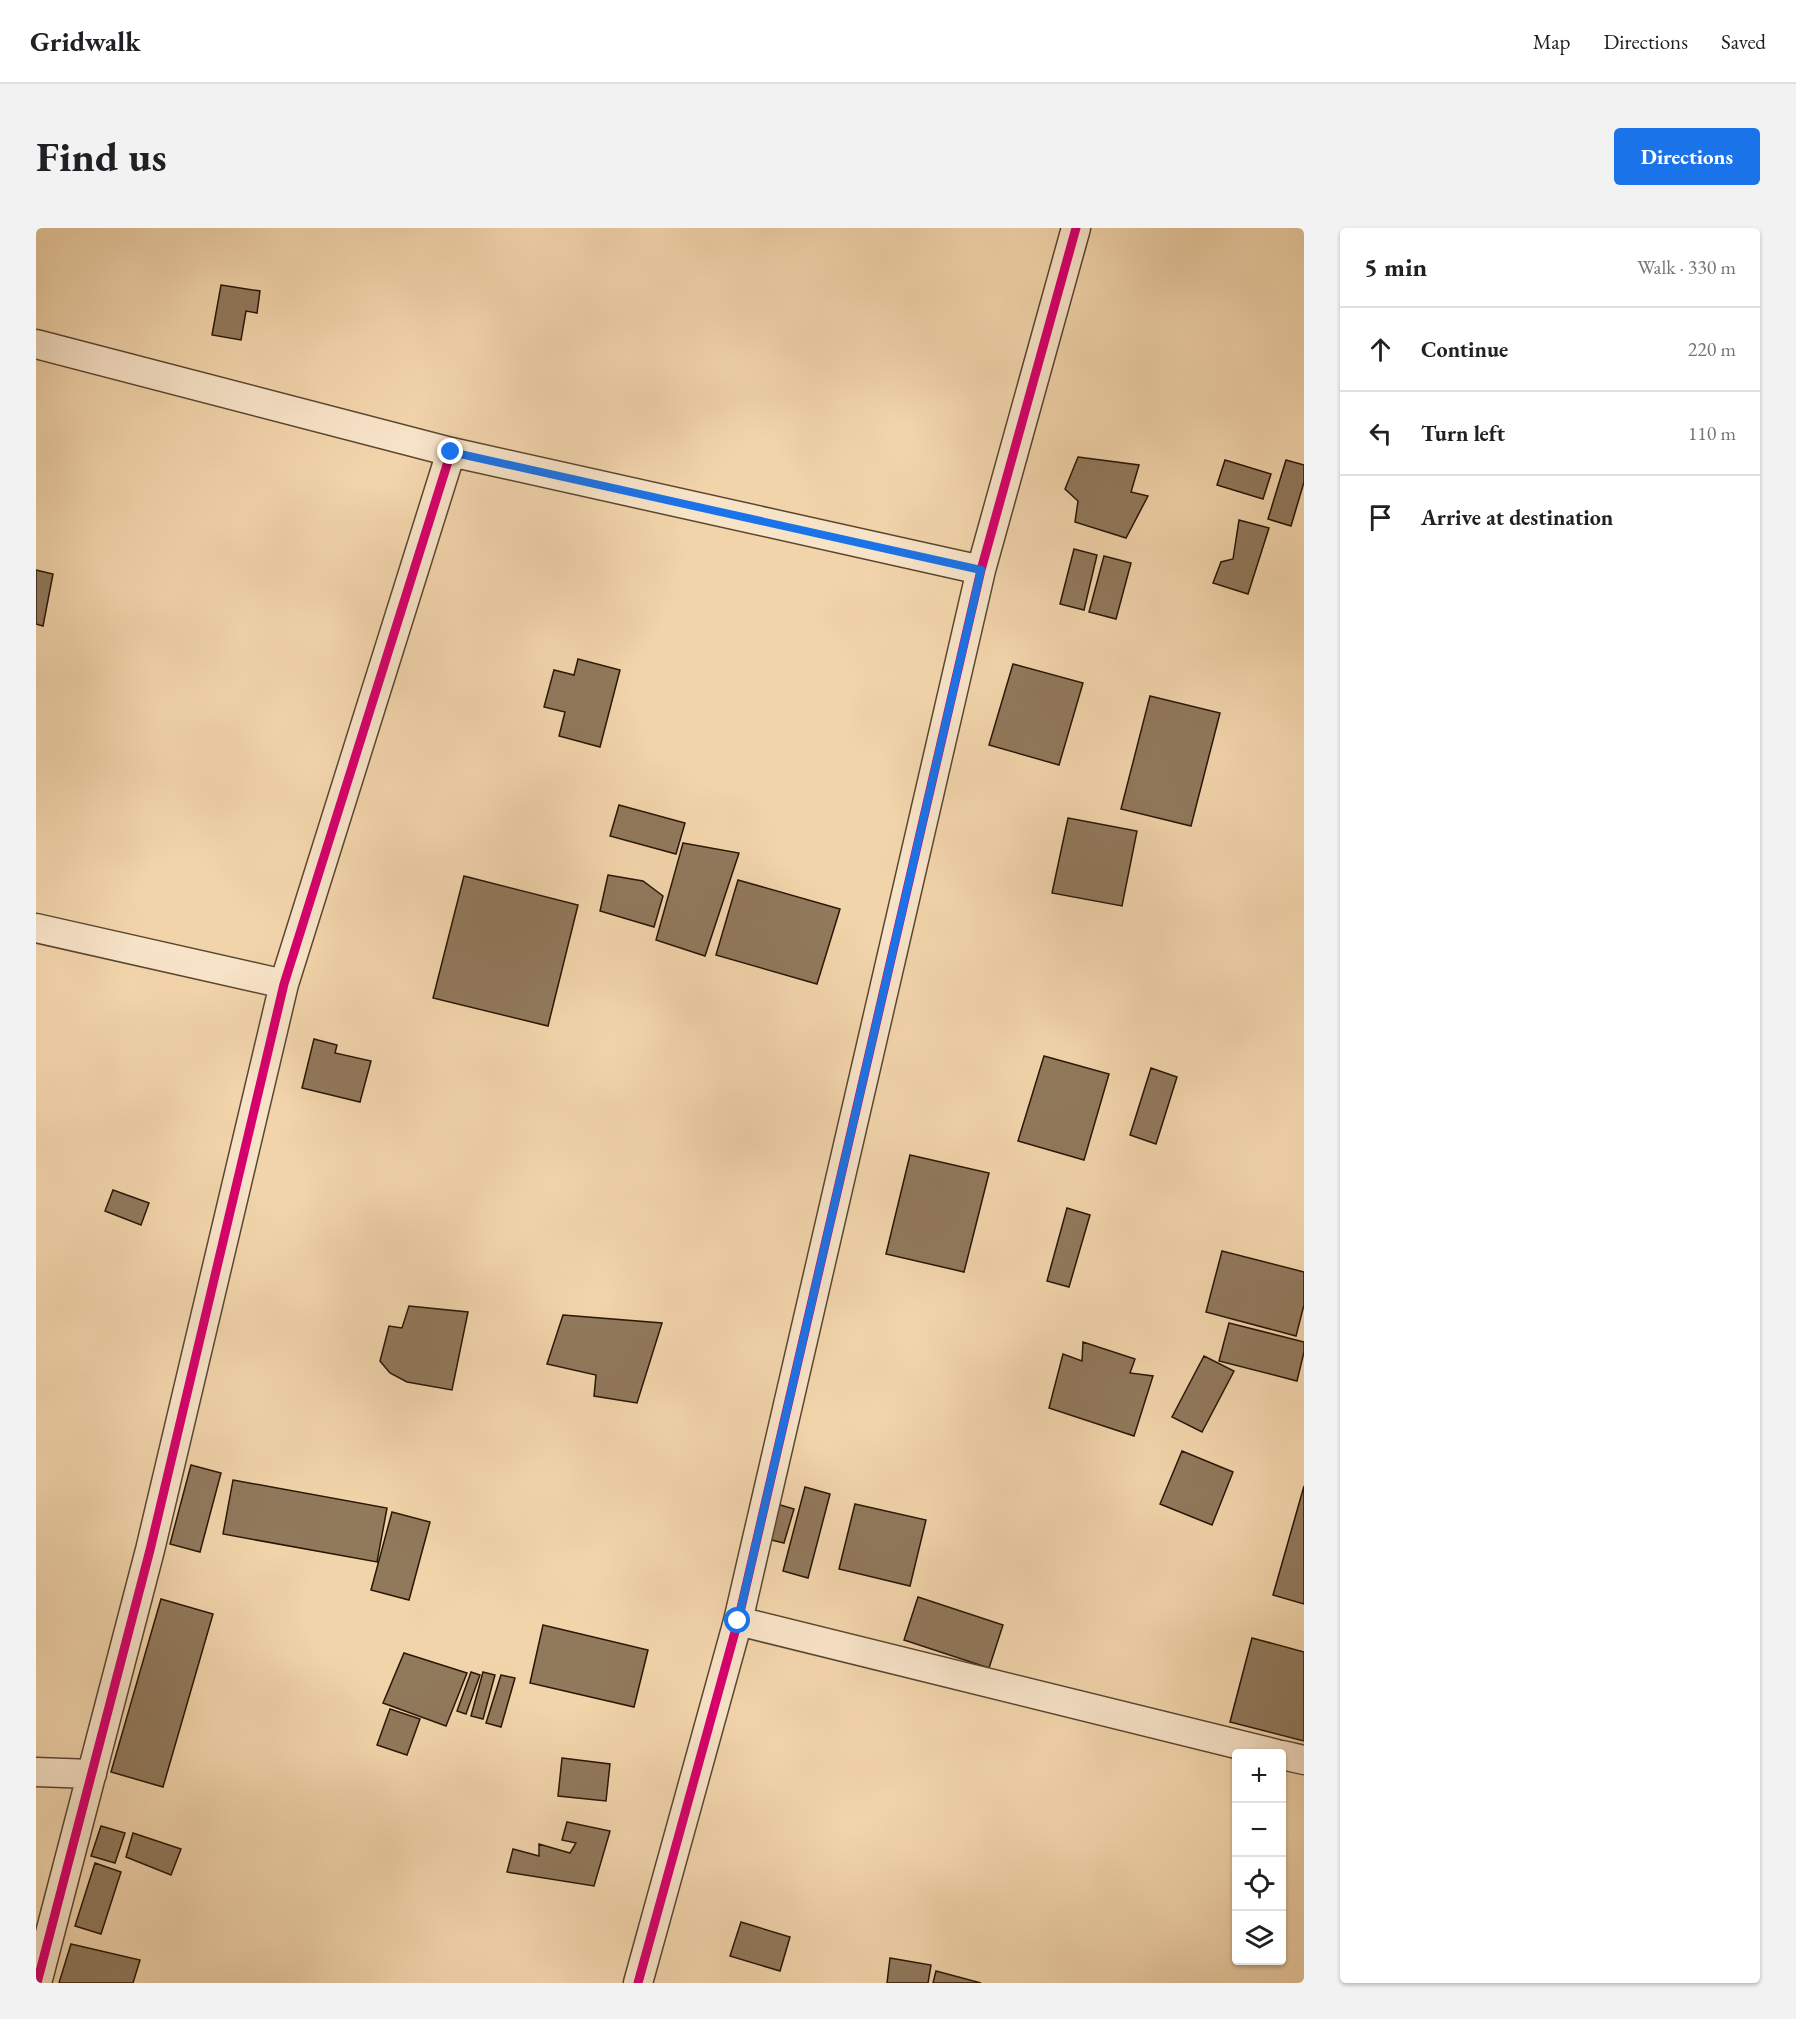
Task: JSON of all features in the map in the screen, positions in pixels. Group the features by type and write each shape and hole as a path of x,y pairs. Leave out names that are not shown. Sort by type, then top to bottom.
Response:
{"street":[{"path":"638,1983 738,1621 981,570 1076,228"},
{"path":"36,344 451,452 981,570"},
{"path":"37,1983 150,1550 284,984 451,452"},
{"path":"36,928 284,984"},
{"path":"738,1621 1259,1749"},
{"path":"1286,1756 1304,1760"},
{"path":"36,1772 92,1774"}],"building":[{"path":"221,285 260,291 257,313 246,311 241,340 212,335"},
{"path":"1078,457 1139,465 1131,492 1148,496 1126,538 1075,522 1078,501 1065,489"},
{"path":"1225,460 1271,474 1263,499 1217,485"},
{"path":"1286,460 1304,465 1304,482 1291,526 1268,519"},
{"path":"1239,520 1269,528 1248,594 1213,583 1221,562 1233,559"},
{"path":"1074,549 1097,555 1084,610 1060,604"},
{"path":"1104,556 1131,563 1116,619 1089,612"},
{"path":"36,570 53,574 43,626 36,624"},
{"path":"578,659 620,670 600,747 559,736 565,712 544,707 554,670 574,675"},
{"path":"1013,664 1083,683 1059,765 989,745"},
{"path":"1150,696 1220,713 1191,826 1121,809"},
{"path":"619,805 685,823 676,854 610,836"},
{"path":"1068,818 1137,831 1122,906 1052,893"},
{"path":"683,843 739,853 705,956 656,940"},
{"path":"608,875 643,881 663,896 654,927 600,911"},
{"path":"464,876 578,905 548,1026 433,998"},
{"path":"738,880 840,909 817,984 716,955"},
{"path":"314,1039 337,1045 335,1053 371,1061 360,1102 302,1088"},
{"path":"1044,1056 1109,1074 1084,1160 1018,1141"},
{"path":"1151,1068 1177,1077 1156,1144 1130,1135"},
{"path":"910,1155 989,1173 964,1272 886,1254"},
{"path":"113,1190 149,1203 141,1225 105,1211"},
{"path":"1067,1208 1090,1215 1069,1287 1047,1281"},
{"path":"1222,1251 1304,1272 1304,1305 1296,1336 1206,1312"},
{"path":"409,1306 468,1312 452,1390 407,1382 390,1373 380,1361 389,1326 402,1328"},
{"path":"563,1315 662,1323 637,1403 594,1396 596,1375 547,1364"},
{"path":"1229,1323 1304,1342 1297,1381 1219,1361"},
{"path":"1083,1342 1135,1359 1130,1373 1153,1376 1134,1436 1049,1408 1063,1354 1082,1361"},
{"path":"1204,1356 1234,1371 1202,1432 1172,1417"},
{"path":"1182,1451 1233,1472 1212,1525 1160,1504"},
{"path":"191,1465 221,1473 200,1552 170,1544"},
{"path":"233,1480 387,1508 377,1562 223,1534"},
{"path":"1304,1486 1304,1604 1273,1595"},
{"path":"805,1487 830,1494 808,1578 783,1571"},
{"path":"777,1504 794,1509 784,1543 767,1539"},
{"path":"855,1504 926,1520 910,1586 839,1569"},
{"path":"392,1512 430,1522 409,1600 371,1590"},
{"path":"918,1597 1003,1625 989,1668 904,1640"},
{"path":"161,1599 213,1614 163,1787 111,1772"},
{"path":"543,1625 648,1650 634,1707 530,1683"},
{"path":"1252,1638 1304,1652 1304,1741 1230,1722"},
{"path":"404,1653 467,1673 446,1726 383,1703"},
{"path":"471,1672 480,1675 466,1714 457,1711"},
{"path":"483,1672 495,1675 483,1719 471,1716"},
{"path":"501,1675 515,1678 501,1727 486,1723"},
{"path":"390,1709 420,1719 407,1755 377,1745"},
{"path":"562,1758 610,1764 606,1801 558,1796"},
{"path":"567,1822 610,1831 594,1886 507,1872 513,1849 539,1856 539,1844 570,1853 576,1843 562,1840"},
{"path":"101,1826 125,1833 115,1863 91,1856"},
{"path":"133,1833 181,1849 171,1875 126,1857"},
{"path":"95,1863 121,1872 101,1934 75,1926"},
{"path":"741,1922 790,1937 780,1971 730,1956"},
{"path":"71,1944 140,1960 133,1983 59,1983"},
{"path":"890,1958 931,1965 928,1983 887,1983"},
{"path":"936,1971 981,1983 933,1983"}],"cycle path":[{"path":"638,1983 738,1621 981,570 1076,228"},
{"path":"37,1983 150,1550 284,984 451,452"}],"route":[{"path":"451,452 981,570 738,1621"}]}
